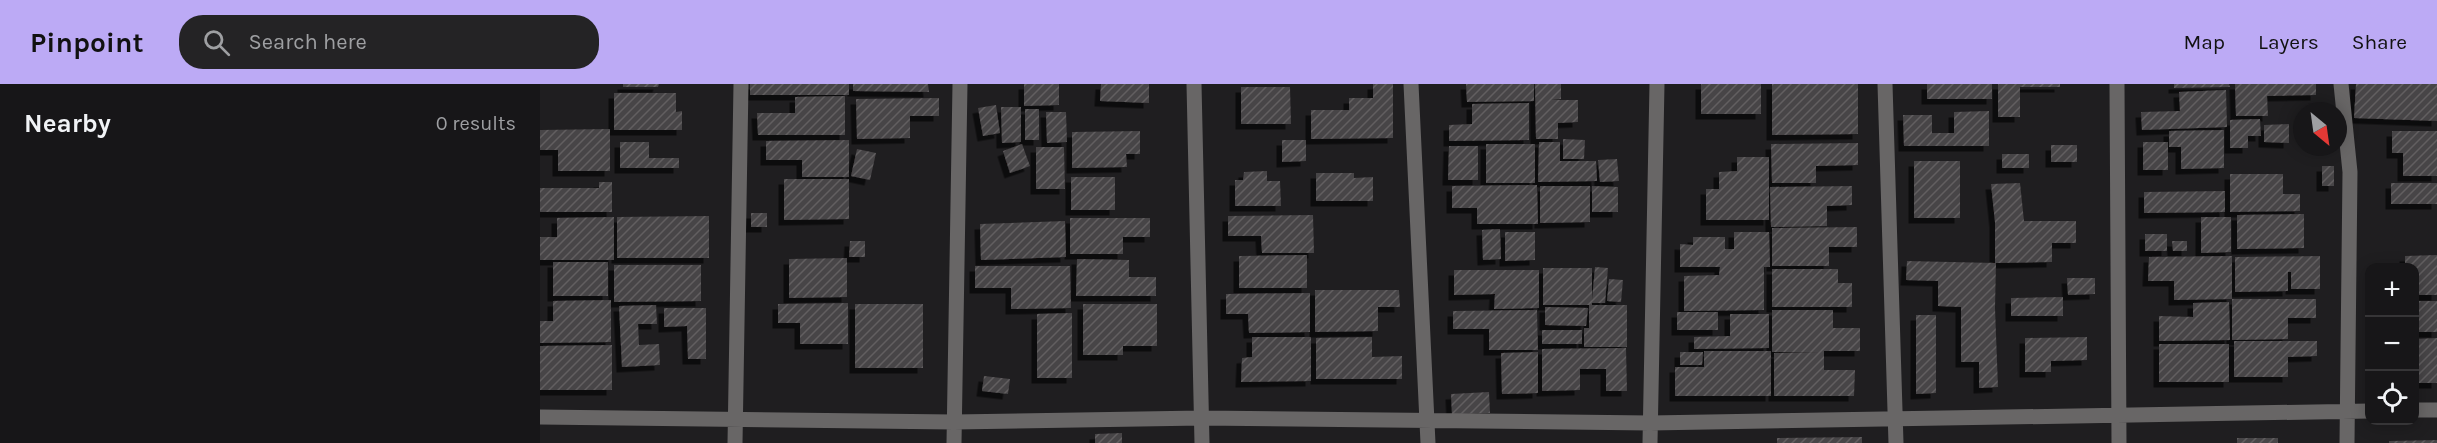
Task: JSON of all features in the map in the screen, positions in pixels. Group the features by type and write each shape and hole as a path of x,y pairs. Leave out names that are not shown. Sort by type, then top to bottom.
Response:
{"street":[{"path":"735,443 741,84"},
{"path":"954,443 960,84"},
{"path":"1194,84 1202,443"},
{"path":"1411,84 1429,420 1428,443"},
{"path":"1650,443 1657,84"},
{"path":"1886,84 1896,443"},
{"path":"2117,84 2119,443"},
{"path":"2341,84 2350,172 2347,443"},
{"path":"2419,410 2437,410"},
{"path":"540,417 954,422 1202,418 1650,423 2120,413 2365,411"}],"building":[{"path":"623,84 659,84 658,87 623,87"},
{"path":"750,84 849,84 849,95 750,95"},
{"path":"853,84 928,84 929,92 853,91"},
{"path":"1024,84 1059,84 1059,105 1024,106"},
{"path":"1101,84 1149,84 1149,103 1100,101"},
{"path":"1373,84 1393,84 1393,138 1311,139 1311,110 1349,110 1349,98 1373,98"},
{"path":"1466,84 1534,84 1534,101 1467,102"},
{"path":"1535,84 1561,84 1561,99 1551,100 1578,100 1578,122 1558,123 1558,139 1536,139"},
{"path":"1701,84 1761,84 1761,114 1701,114"},
{"path":"1772,84 1858,84 1858,134 1772,135"},
{"path":"1927,84 1992,84 1992,99 1927,99"},
{"path":"1998,84 2060,84 2060,87 2020,87 2020,117 1998,117"},
{"path":"2174,84 2229,84 2230,87 2174,88"},
{"path":"2235,84 2316,84 2316,95 2267,96 2268,116 2236,116"},
{"path":"2356,84 2437,84 2437,121 2354,118"},
{"path":"1241,87 1290,87 1291,124 1241,124"},
{"path":"2226,90 2227,127 2142,130 2141,112 2180,111 2179,92"},
{"path":"614,93 676,93 676,112 682,111 682,130 614,130"},
{"path":"845,96 845,135 758,135 757,113 795,113 795,97"},
{"path":"939,98 939,116 910,116 910,138 857,139 856,99"},
{"path":"1529,103 1529,140 1449,141 1449,125 1472,124 1472,104"},
{"path":"996,105 1000,133 983,136 978,108"},
{"path":"1001,107 1021,107 1021,142 1002,143"},
{"path":"1025,109 1039,109 1039,140 1025,140"},
{"path":"1989,111 1989,146 1904,146 1903,115 1932,115 1932,133 1954,133 1954,112"},
{"path":"1046,112 1066,112 1067,142 1047,143"},
{"path":"2260,119 2261,136 2248,136 2248,148 2230,148 2230,120"},
{"path":"2289,124 2289,143 2264,142 2264,125"},
{"path":"610,129 610,171 558,171 558,150 540,150 540,130"},
{"path":"2224,130 2224,168 2181,169 2181,147 2169,147 2169,131"},
{"path":"1140,131 1140,154 1126,154 1127,167 1072,168 1072,132"},
{"path":"2392,131 2437,131 2437,176 2403,176 2403,153 2392,153"},
{"path":"1563,139 1585,140 1584,159 1563,159"},
{"path":"849,140 849,177 802,177 802,160 766,160 766,141"},
{"path":"1282,140 1306,140 1306,161 1282,162"},
{"path":"620,142 649,142 649,158 679,158 679,168 620,168"},
{"path":"1539,142 1560,142 1560,161 1596,161 1597,181 1538,182"},
{"path":"2143,142 2168,142 2168,170 2143,170"},
{"path":"1858,143 1858,165 1816,166 1816,183 1772,183 1771,144"},
{"path":"1022,144 1030,166 1010,173 1003,151"},
{"path":"1486,144 1535,144 1535,183 1486,183"},
{"path":"2051,145 2077,145 2077,162 2051,162"},
{"path":"1449,146 1478,146 1478,180 1448,180"},
{"path":"1036,147 1064,147 1065,189 1036,189"},
{"path":"857,149 876,153 870,180 851,176"},
{"path":"2002,154 2029,154 2029,168 2002,168"},
{"path":"1737,157 1769,157 1769,220 1706,220 1706,189 1719,189 1719,172 1737,171"},
{"path":"1617,159 1619,181 1600,182 1598,160"},
{"path":"1914,161 1960,161 1960,218 1914,218"},
{"path":"2322,166 2334,166 2334,186 2322,186"},
{"path":"1267,171 1267,181 1280,181 1281,206 1235,206 1235,180 1243,180 1244,172"},
{"path":"1316,173 1354,173 1354,178 1373,177 1373,201 1316,201"},
{"path":"2230,174 2283,174 2283,194 2300,194 2300,211 2230,212"},
{"path":"1071,177 1115,177 1115,210 1071,210"},
{"path":"784,179 849,179 849,219 784,220"},
{"path":"599,182 612,182 612,212 540,212 540,188 599,188"},
{"path":"2020,183 2024,221 2076,221 2076,243 2052,243 2052,262 1996,263 1998,387 1979,388 1979,362 1961,362 1961,307 1938,306 1938,281 1906,280 1907,261 1995,263 1995,222 1991,184"},
{"path":"2391,183 2437,183 2437,204 2391,204"},
{"path":"1537,185 1538,224 1477,224 1477,208 1452,208 1452,186"},
{"path":"1540,186 1590,186 1590,222 1540,223"},
{"path":"1592,186 1618,187 1618,212 1592,212"},
{"path":"1852,186 1852,205 1827,206 1827,226 1771,227 1770,187"},
{"path":"2225,191 2225,212 2144,213 2144,192"},
{"path":"751,213 767,213 767,227 751,227"},
{"path":"2304,214 2304,248 2237,249 2237,215"},
{"path":"1313,215 1314,253 1262,253 1261,236 1228,236 1228,216"},
{"path":"709,216 709,258 617,258 617,217"},
{"path":"614,217 614,260 540,260 540,237 557,237 557,218"},
{"path":"2201,217 2231,217 2231,252 2201,253"},
{"path":"1070,218 1150,218 1150,237 1123,237 1123,254 1070,254"},
{"path":"1065,221 1066,257 981,260 980,224"},
{"path":"1857,227 1857,247 1829,247 1829,266 1772,266 1772,228"},
{"path":"1500,229 1501,259 1483,260 1482,230"},
{"path":"1505,232 1535,232 1535,260 1505,261"},
{"path":"1734,232 1769,232 1770,267 1764,267 1764,310 1684,311 1684,276 1719,275 1720,267 1680,267 1680,244 1693,245 1693,237 1725,237 1725,249 1734,249"},
{"path":"2145,234 2167,234 2167,251 2145,251"},
{"path":"850,241 865,241 865,257 849,257"},
{"path":"2172,241 2187,241 2187,251 2173,251"},
{"path":"1307,255 1307,288 1239,288 1239,256"},
{"path":"2437,255 2437,295 2419,295 2419,263 2405,263 2405,256"},
{"path":"2232,256 2232,299 2174,300 2174,281 2148,281 2149,257"},
{"path":"2320,256 2320,289 2291,289 2291,272 2288,272 2288,291 2235,292 2235,257"},
{"path":"847,258 847,297 789,298 789,259"},
{"path":"1077,259 1129,260 1129,277 1156,277 1156,296 1076,296"},
{"path":"553,262 608,262 608,296 553,296"},
{"path":"614,265 701,265 701,301 614,302"},
{"path":"975,266 1070,266 1071,308 1011,309 1011,288 975,288"},
{"path":"1595,267 1608,268 1605,303 1592,303 1592,305 1627,305 1627,347 1584,347 1584,328 1589,328 1589,305 1543,305 1543,268 1592,268 1592,300"},
{"path":"1772,269 1838,269 1838,283 1852,283 1852,307 1772,307"},
{"path":"1454,270 1539,270 1539,308 1494,309 1495,294 1454,295"},
{"path":"2067,278 2095,278 2095,294 2068,295"},
{"path":"1609,279 1623,280 1621,302 1607,301"},
{"path":"1315,290 1399,290 1400,307 1378,307 1378,331 1315,332"},
{"path":"1310,293 1310,332 1249,333 1248,314 1226,314 1226,294"},
{"path":"2063,297 2063,316 2011,316 2011,298"},
{"path":"2232,299 2316,299 2316,318 2288,318 2288,339 2232,340"},
{"path":"611,300 611,342 540,343 540,321 553,321 553,301"},
{"path":"2419,301 2437,301 2437,332 2419,332"},
{"path":"2229,302 2230,340 2159,341 2159,316 2193,317 2193,303"},
{"path":"848,303 848,344 800,344 800,323 778,323 778,304"},
{"path":"855,304 923,304 923,368 855,368"},
{"path":"1083,304 1157,304 1157,346 1123,346 1123,355 1083,355"},
{"path":"656,305 657,324 638,324 639,345 659,344 660,365 622,367 619,306"},
{"path":"1545,307 1588,308 1586,326 1545,325"},
{"path":"664,308 706,308 706,359 688,359 687,326 664,327"},
{"path":"1537,310 1538,350 1489,350 1489,329 1453,329 1453,311"},
{"path":"1772,310 1833,310 1833,328 1860,328 1860,351 1824,351 1824,370 1855,370 1854,396 1774,396 1774,353 1818,352 1772,352"},
{"path":"1677,312 1718,312 1718,330 1677,330"},
{"path":"1072,313 1072,378 1037,378 1037,314"},
{"path":"1730,314 1769,314 1769,348 1694,349 1694,337 1730,336"},
{"path":"1916,315 1936,315 1936,393 1916,394"},
{"path":"1542,330 1582,330 1582,344 1542,344"},
{"path":"1252,337 1311,337 1311,381 1241,382 1242,358 1252,357"},
{"path":"1372,337 1372,357 1402,356 1402,379 1316,379 1316,338"},
{"path":"2087,337 2087,360 2051,361 2051,372 2025,372 2025,338"},
{"path":"2437,338 2437,383 2419,383 2419,339"},
{"path":"2234,341 2317,341 2317,356 2288,357 2288,377 2234,377"},
{"path":"2159,344 2229,344 2229,382 2159,382"},
{"path":"612,345 612,390 540,390 540,346"},
{"path":"1626,348 1627,391 1606,391 1606,369 1580,369 1580,390 1542,391 1542,349"},
{"path":"1704,351 1771,351 1771,396 1675,396 1675,367 1704,367"},
{"path":"1538,352 1538,393 1502,394 1501,353"},
{"path":"1680,352 1703,352 1702,365 1680,365"},
{"path":"984,376 1010,379 1008,394 982,391"},
{"path":"1489,392 1490,413 1452,414 1451,394"},
{"path":"1122,433 1122,443 1095,443 1095,434"},
{"path":"1862,437 1862,443 1777,443 1777,438"},
{"path":"2237,438 2278,438 2278,443 2237,443"},
{"path":"2437,440 2437,443 2389,443 2389,441"}]}
